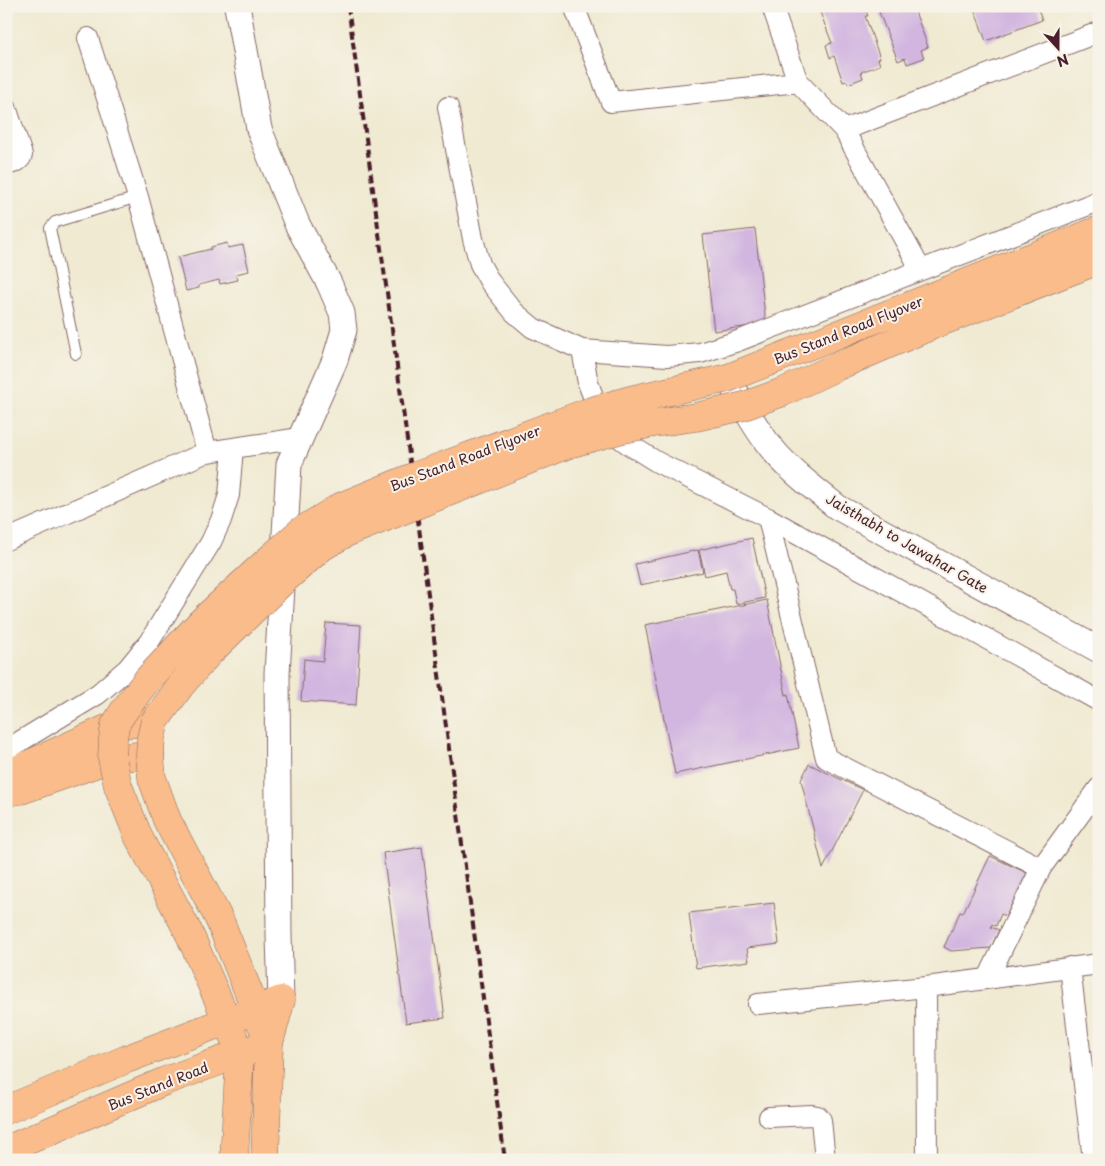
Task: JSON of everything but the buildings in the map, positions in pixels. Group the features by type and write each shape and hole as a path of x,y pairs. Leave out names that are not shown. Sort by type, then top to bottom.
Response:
{"main road":[{"name":"Bus Stand Road Flyover","path":"227,1020 189,933 136,831 118,786 112,758 113,739 115,725 147,680 202,621 264,564 301,531 340,507 413,477 591,411 630,400 728,378 1099,230"},
{"name":"Bus Stand Road Flyover","path":"255,1009 220,921 167,820 152,778 151,738 155,721 181,685 210,652 292,573 322,547 346,533 569,444 619,430 696,417 744,406 782,392 938,323 1099,260"},
{"path":"6,776 115,725 155,721"},
{"path":"6,792 21,790 112,758 150,755"},
{"path":"6,1110 127,1059 281,1000"},
{"path":"265,1160 269,1043 281,1000"},
{"path":"255,1009 269,1043"},
{"path":"227,1020 240,1054 234,1160"},
{"name":"Bus Stand Road","path":"6,1150 165,1081 269,1043"}],"street":[{"path":"237,6 259,129 297,224 329,283 342,313 344,330 335,360 289,464 277,674 278,936 281,1000"},
{"path":"574,6 611,102 798,82"},
{"path":"772,6 798,82 844,130 921,270"},
{"path":"844,130 1099,32"},
{"path":"88,38 138,197 207,452"},
{"path":"448,107 473,239 480,264 490,282 514,312 533,328 582,350 667,356 700,353 1099,201"},
{"path":"6,108 22,154 17,162 6,165"},
{"path":"582,350 588,383 599,412 613,433 628,444 657,462 768,518 1099,701"},
{"name":"Jaisthabh to Jawahar Gate","path":"728,378 766,442 787,465 837,507 1099,650"},
{"path":"6,540 207,452 300,438"},
{"path":"6,750 98,694 128,668 149,642 210,542 221,520 229,494 233,448"},
{"path":"768,518 826,758 1041,868"},
{"path":"988,978 1041,868 1099,788"},
{"path":"758,1004 926,987 1099,964"},
{"path":"1070,967 1092,1160"},
{"path":"926,987 928,1160"},
{"path":"769,1117 812,1114 818,1116 821,1120 825,1160"}],"lane":[{"path":"76,354 50,228 56,222 138,197"}],"railway":[{"path":"348,6 505,1160"}]}
